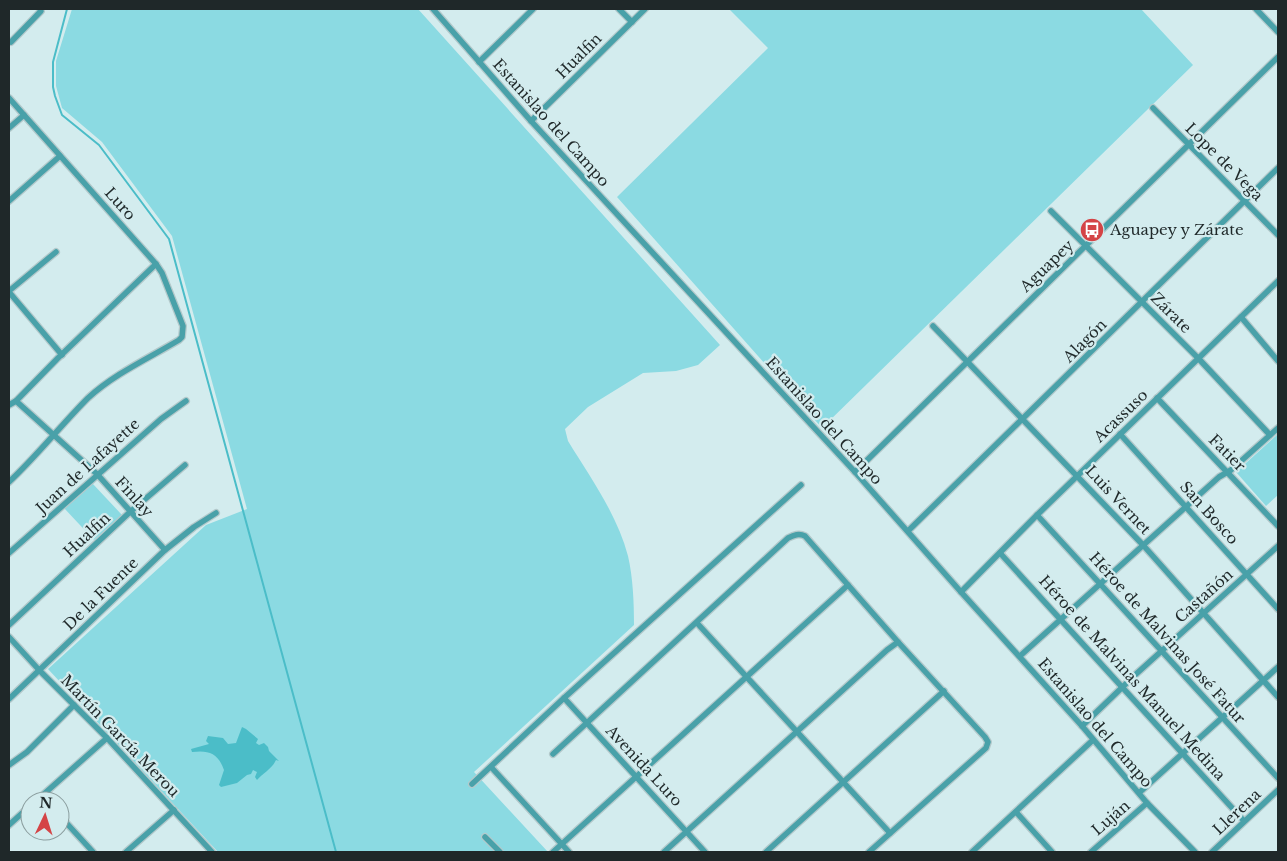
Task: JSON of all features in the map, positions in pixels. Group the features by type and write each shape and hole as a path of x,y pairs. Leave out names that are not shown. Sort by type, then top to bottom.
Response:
{"street":[{"name":"Estanislao del Campo","path":"433,9 531,121 855,472 1082,726 1148,803 1195,852"},
{"path":"478,62 533,9"},
{"path":"619,9 632,22"},
{"name":"Hualfin","path":"531,121 645,9"},
{"path":"1256,9 1278,32"},
{"path":"11,42 40,10"},
{"name":"Aguapey","path":"855,472 1278,57"},
{"name":"Luro","path":"9,98 156,264 162,273 183,326 182,337 179,340 111,380 89,398 53,435"},
{"name":"Lope de Vega","path":"1153,108 1278,235"},
{"path":"9,128 24,115"},
{"path":"9,201 60,156"},
{"name":"Alagón","path":"908,531 1278,168"},
{"name":"Zárate","path":"1051,211 1198,358 1270,435"},
{"path":"56,252 9,291 62,355"},
{"path":"9,405 16,401 156,264"},
{"name":"Acassuso","path":"961,592 1037,514 1278,281"},
{"path":"1241,317 1278,361"},
{"name":"Luis Vernet","path":"933,326 1143,545 1278,697"},
{"name":"Fatier","path":"1157,398 1278,526"},
{"name":"Finlay","path":"16,401 97,474 165,550"},
{"name":"Juan de Lafayette","path":"9,553 160,418 186,401"},
{"path":"1020,656 1187,506 1278,428"},
{"name":"San Bosco","path":"1120,434 1278,609"},
{"path":"9,482 25,468 53,435"},
{"name":"Hualfin","path":"9,626 130,512 185,465"},
{"path":"472,784 564,698 801,485"},
{"name":"De la Fuente","path":"9,699 165,550 194,527 216,513"},
{"name":"Héroe de Malvinas José Fatur","path":"1037,514 1278,778"},
{"path":"554,754 788,538 798,534 805,536 988,742 988,745 869,852"},
{"name":"Castañón","path":"1082,726 1122,687 1278,546"},
{"name":"Héroe de Malvinas Manuel Medina","path":"1000,552 1244,821"},
{"path":"553,852 848,585"},
{"path":"697,623 890,833"},
{"name":"Martín García Merou","path":"9,637 107,738 212,852"},
{"path":"664,852 898,642"},
{"name":"Luján","path":"1140,792 1278,667"},
{"path":"766,852 944,691"},
{"name":"Avenida Luro","path":"564,698 705,852"},
{"path":"9,765 27,752 74,705"},
{"path":"48,791 107,738"},
{"path":"972,852 1093,740"},
{"path":"491,766 569,852"},
{"name":"Llerena","path":"1212,852 1278,790"},
{"name":"Luján","path":"1091,852 1148,803"},
{"path":"126,852 174,810"},
{"path":"1016,812 1052,852"},
{"path":"9,825 20,815"},
{"path":"70,827 93,852"},
{"path":"485,837 500,852"}],"shaded area":[{"path":"72,9 418,9 720,345 698,365 676,371 643,373 588,407 565,429 568,441 602,496 623,540 631,573 634,625 474,772 548,852 218,852 48,669 206,525 247,509 172,236 102,142 62,108 56,86 56,61"},
{"path":"729,9 1141,9 1193,65 822,428 617,197 768,48"},
{"path":"1278,434 1278,495 1266,506 1236,472"},
{"path":"92,483 122,515 94,540 64,508"},
{"path":"242,727 258,739 256,743 259,745 264,743 279,761 276,760 257,780 255,777 257,772 253,770 251,774 237,783 221,787 219,785 224,770 216,756 208,752 192,752 191,749 209,744 206,741 208,736 223,738 228,744 236,743"}],"waterway":[{"path":"67,9 53,62 55,96 62,115 99,145 169,239 336,852"}],"place":[{"name":"Aguapey y Zárate","path":"1092,230"}]}
